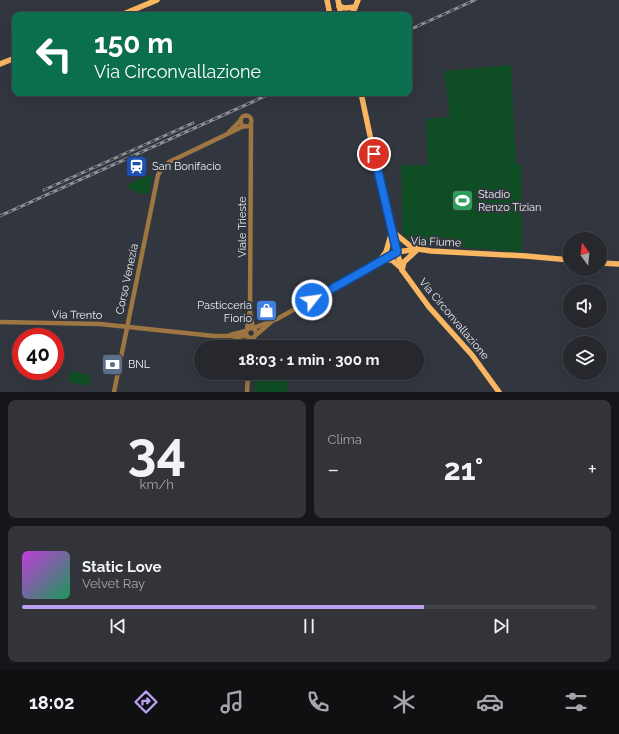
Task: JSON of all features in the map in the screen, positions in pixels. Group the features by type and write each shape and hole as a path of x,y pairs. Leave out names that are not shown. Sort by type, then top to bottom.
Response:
{"main road":[{"path":"128,12 157,0"},
{"path":"327,0 329,12"},
{"path":"353,12 358,0"},
{"path":"339,3 345,8 355,8"},
{"path":"0,64 12,59"},
{"name":"Via Circonvallazione","path":"362,96 402,270 413,287 481,366 499,392"},
{"path":"380,260 386,252 392,230 409,245 418,249 404,262 402,270"},
{"name":"Via Fiume","path":"397,252 418,249 563,259"},
{"path":"380,260 392,260 402,270"},
{"path":"607,263 619,264"}],"street":[{"path":"244,116 249,116 252,124 226,135 244,116"},
{"path":"241,120 244,127"},
{"name":"Viale Trieste","path":"248,340 252,124"},
{"name":"Viale Trieste","path":"244,127 252,141"},
{"name":"Corso Venezia","path":"114,392 156,182 161,170 169,162 226,135"},
{"name":"Via Fiume","path":"249,334 380,260 397,252"},
{"name":"Viale Trieste","path":"249,334 253,326 250,313"},
{"name":"Via Fiume","path":"253,326 272,321"},
{"name":"Via Trento","path":"0,322 100,324 232,337 249,334"},
{"path":"249,334 253,326"},
{"name":"Via Trento","path":"225,336 249,334"},
{"name":"Viale Trieste","path":"232,337 237,340"},
{"path":"247,392 248,380"}],"green space":[{"path":"511,65 516,164 521,164 522,252 414,244 403,235 401,165 428,165 426,119 450,117 444,71"},
{"path":"150,175 152,179 149,193 141,193 127,187 129,184"},
{"path":"71,371 91,375 89,386 69,382"},
{"path":"254,380 288,380 287,392 255,392"}],"railway":[{"path":"412,29 475,0"},
{"path":"0,216 265,96"},
{"path":"44,190 193,123"}],"place":[{"name":"San Bonifacio","path":"137,166"},
{"name":"Stadio Renzo Tizian","path":"462,200"},
{"name":"Pasticceria Fiorio","path":"267,311"},
{"name":"BNL","path":"113,364"}],"route":[{"path":"312,300 397,252 386,211 374,154"}]}
